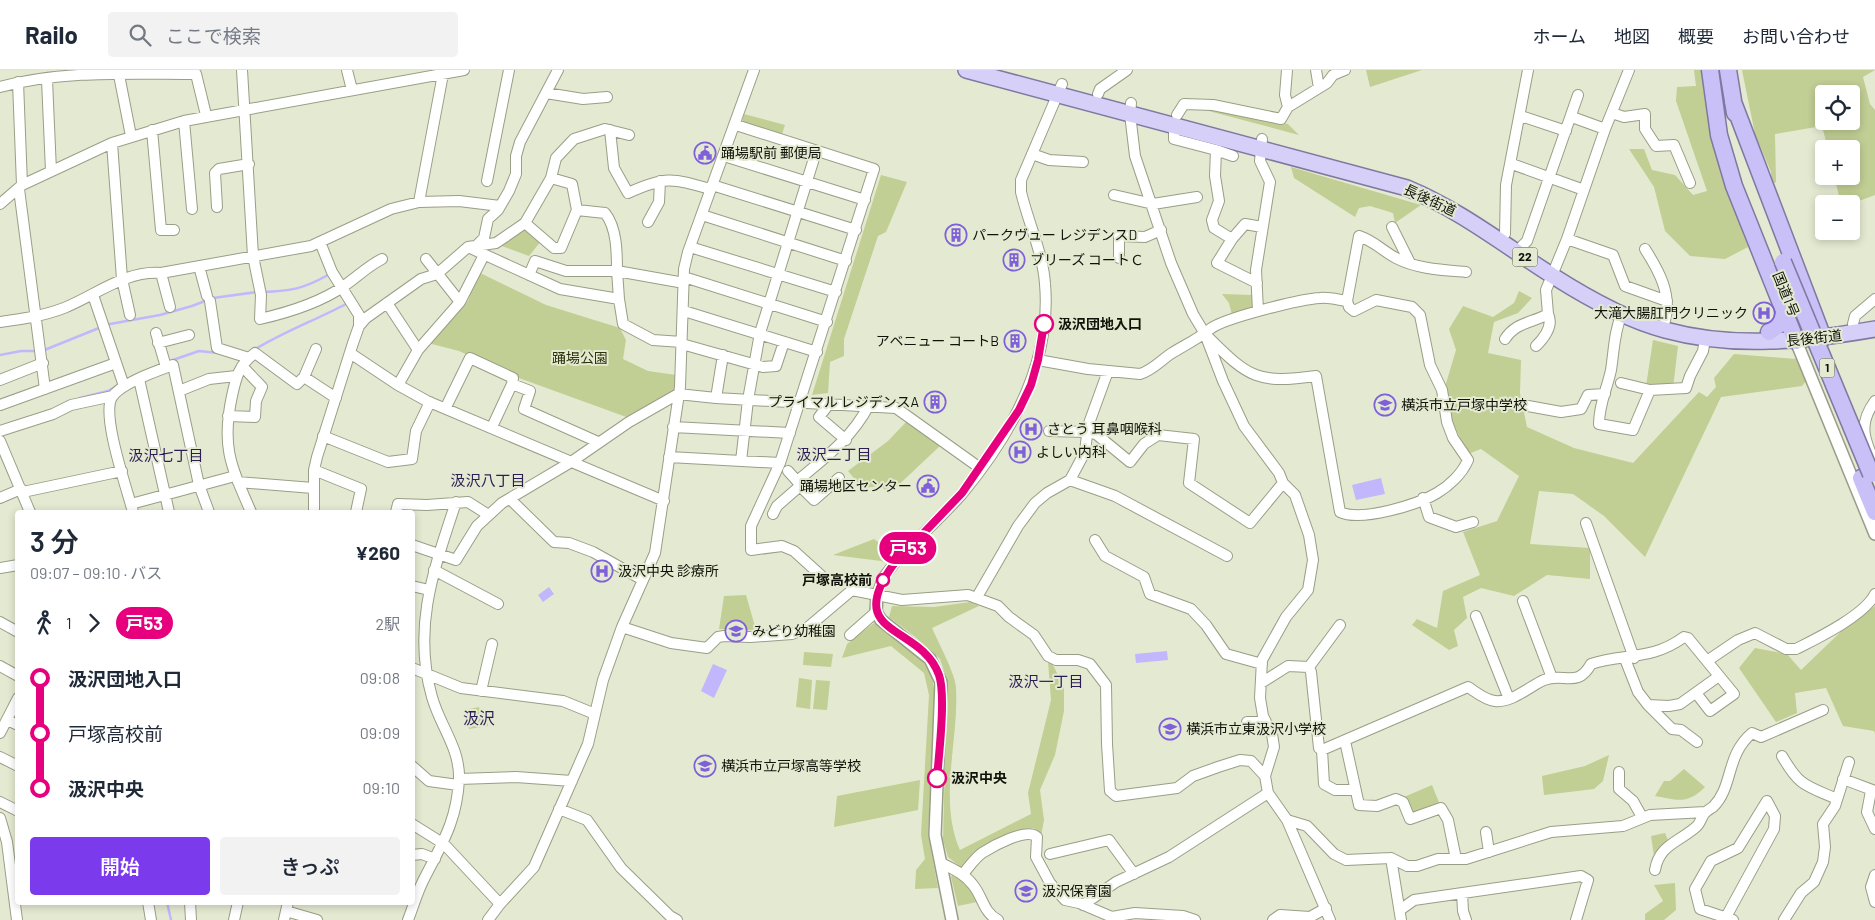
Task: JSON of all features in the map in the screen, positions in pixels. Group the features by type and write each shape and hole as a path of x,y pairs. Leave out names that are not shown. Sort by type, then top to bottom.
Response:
{"highway":[{"path":"1710,70 1719,135 1734,186 1794,336"},
{"name":"国道1号","path":"1718,70 1737,166 1871,471 1875,512"},
{"name":"国道1号","path":"1728,70 1733,102 1750,173 1779,264"},
{"path":"1733,102 1822,334"},
{"path":"1784,312 1789,314 1809,311 1812,307"},
{"path":"1769,332 1781,323 1784,312"}],"main road":[{"name":"長後街道","path":"966,70 1060,89 1098,94 1130,108"},
{"name":"長後街道","path":"1003,70 1060,89 1261,144 1382,180 1432,199 1475,223 1622,314 1662,330 1704,339 1794,336 1875,329"},
{"name":"長後街道","path":"1261,144 1387,173 1425,186 1466,205 1553,271 1618,302 1666,321 1710,331 1769,332 1794,336"},
{"name":"長後街道","path":"1822,334 1854,320 1875,320"}],"street":[{"path":"242,70 249,164 252,256 260,292 260,318 299,308 342,287 370,265 382,259"},
{"path":"347,70 352,90"},
{"path":"0,204 20,187 112,142 131,136 206,115 464,70"},
{"path":"487,181 509,70"},
{"path":"359,326 421,279 437,274 484,238 488,220 500,206 516,174 516,156 520,142 558,70"},
{"path":"488,920 534,867 588,744 603,680 622,627 655,553 678,394 684,310 684,280 690,247 711,187 736,125 754,70"},
{"path":"1098,94 1100,89 1127,70"},
{"path":"1287,70 1285,95 1288,107"},
{"path":"1316,70 1319,88"},
{"path":"1233,156 1174,139 1175,120 1184,104 1212,105 1281,119 1288,107 1327,84 1333,75 1345,70"},
{"path":"1505,234 1506,185 1512,164 1528,70"},
{"path":"1536,346 1546,335 1549,325 1546,290 1568,239 1605,128 1629,70"},
{"path":"0,87 18,82 46,80 97,71 119,75 152,72 196,74 206,115"},
{"path":"419,202 443,74"},
{"path":"119,75 131,136"},
{"path":"46,80 51,171"},
{"path":"18,82 20,187 45,389"},
{"path":"952,920 935,835 941,682 930,659 882,620 876,612 877,594 884,578 893,565 958,498 1019,410 1031,385 1038,360 1046,308 1045,282 1021,192 1021,180 1060,89"},
{"path":"546,93 584,99 607,97"},
{"path":"1522,246 1527,241 1578,95"},
{"path":"1130,108 1135,156 1175,272 1193,314 1206,334 1236,363 1260,378 1276,380 1316,376 1340,512 1348,516 1383,513 1436,494 1455,479 1468,460 1453,438 1447,422 1442,390 1430,365 1420,315 1412,307 1376,300 1354,310 1349,307 1347,301 1359,236 1376,242 1392,256 1410,263 1433,270 1466,272"},
{"path":"1612,113 1624,117 1644,114 1646,130 1656,146 1674,145 1690,183"},
{"path":"1520,116 1566,131"},
{"path":"1572,116 1605,128"},
{"path":"184,121 192,209"},
{"path":"736,125 874,169 780,463 751,526 749,548 751,550 782,546 794,551 826,580"},
{"path":"473,245 496,244 525,223 550,178 556,158 574,139 605,129 629,135"},
{"path":"152,130 161,230 174,230"},
{"path":"610,130 614,168 628,193 650,183 680,180 711,187 856,230"},
{"path":"112,142 122,279 130,315"},
{"path":"1258,311 1256,270 1270,182 1268,174 1261,164 1261,144"},
{"path":"1216,150 1215,176 1219,201 1212,220 1214,228 1232,239"},
{"path":"741,461 748,400 760,333 816,152"},
{"path":"1032,154 1049,160 1083,162"},
{"path":"724,156 865,200"},
{"path":"217,206 215,173 219,169 249,164"},
{"path":"1512,164 1584,190"},
{"path":"525,223 554,248 560,248 577,210 572,184 550,178"},
{"path":"648,222 659,202 660,181"},
{"path":"1114,195 1153,204 1197,197"},
{"path":"0,322 36,317 93,295 122,279 150,272 162,273 252,256 283,253 311,246 391,209 419,202 459,201 500,206"},
{"path":"577,210 605,213 609,218 618,252 617,271 623,324 653,340 682,343 763,367 776,366 784,342"},
{"path":"702,215 846,261"},
{"path":"1257,283 1217,263 1232,239 1245,224 1262,227"},
{"path":"1392,227 1410,263"},
{"path":"1119,258 1120,236 1146,237 1161,230"},
{"path":"1568,239 1613,255 1626,286 1668,301"},
{"path":"314,510 314,470 359,326 359,315 332,272 320,242"},
{"path":"473,245 484,255 560,289 619,299"},
{"path":"690,247 836,292"},
{"path":"1645,249 1660,271 1668,301 1666,321"},
{"path":"398,385 418,350 460,302 484,255"},
{"path":"426,259 460,302"},
{"path":"529,275 535,261 566,271 617,271 684,280 826,322"},
{"path":"200,266 217,348 244,359 262,387 256,401 255,417 228,416"},
{"path":"162,273 170,307"},
{"path":"93,295 123,384"},
{"path":"1038,360 1140,374 1148,372 1171,354 1206,334 1211,328 1258,311 1321,298 1347,301"},
{"path":"1854,320 1875,299"},
{"path":"387,303 418,350"},
{"path":"684,310 817,352"},
{"path":"1505,338 1519,324 1535,322 1548,314"},
{"path":"1622,314 1617,326 1605,394 1599,406 1599,424 1633,430 1650,390"},
{"path":"156,332 165,365"},
{"path":"158,343 177,332 189,335"},
{"path":"1206,334 1223,381 1244,426 1279,474 1283,483 1295,496 1304,516 1312,546 1312,573 1308,590 1286,617 1262,664 1260,698 1274,746 1265,776 1268,793 1287,820 1330,920"},
{"path":"1794,336 1875,534"},
{"path":"1620,383 1650,390 1686,388 1703,351 1704,339"},
{"path":"249,510 237,479 226,439 228,416 236,376 244,359 256,353 297,384 304,377 316,349"},
{"path":"0,380 41,354"},
{"path":"350,354 398,385 430,402 446,407 664,501"},
{"path":"716,398 723,355"},
{"path":"446,407 470,358 513,378 492,427"},
{"path":"1,402 45,389 116,363"},
{"path":"207,510 199,485 173,365 165,365 139,379 123,384 112,396 108,413 132,508 164,494 199,485 237,479 313,488"},
{"path":"978,597 1018,526 1035,503 1047,493 1070,480 1085,452 1087,432 1108,371"},
{"path":"179,391 209,380 236,376"},
{"path":"304,377 336,398"},
{"path":"139,379 164,494 169,510"},
{"path":"512,384 530,391 524,408 598,442"},
{"path":"415,546 456,560 477,526 487,514 571,462 598,442 678,394 716,398 896,408 980,468"},
{"path":"1528,406 1561,412 1581,409 1588,395 1605,394"},
{"path":"0,432 52,414 71,405 112,396"},
{"path":"1848,467 1871,471 1863,432 1864,420 1875,401"},
{"path":"324,436 388,462 412,459 416,431 430,402"},
{"path":"829,404 820,416 846,440"},
{"path":"773,514 777,506 799,483 846,440 860,422 869,405"},
{"path":"673,427 790,433"},
{"path":"1049,431 1096,434 1130,462 1144,444 1158,435 1194,439 1188,483 1250,523 1283,483"},
{"path":"0,441 4,458 22,491 29,510"},
{"path":"669,457 780,463"},
{"path":"0,498 22,491 122,470"},
{"path":"314,470 361,489 356,510"},
{"path":"788,471 814,500 839,478"},
{"path":"1070,480 1115,496 1227,556"},
{"path":"1423,498 1429,517 1456,527 1473,522"},
{"path":"510,499 554,542 569,543 593,552 643,580"},
{"path":"396,510 398,504 427,505 456,502 473,504 487,514"},
{"path":"415,902 423,882 444,844 456,807 458,782 452,740 433,700 426,675 423,632 429,590 438,553 456,502"},
{"path":"1586,523 1638,692 1648,705 1672,728 1680,730 1696,742"},
{"path":"1095,540 1105,556 1144,577 1150,594 1191,609 1206,624 1226,654 1262,664"},
{"path":"0,568 15,566"},
{"path":"434,570 498,604"},
{"path":"415,587 429,590"},
{"path":"622,627 671,643 707,648 718,637 724,636 750,637 792,634 807,628 852,590 902,600 968,595 978,597 998,606 1009,618 1034,635 1048,656 1056,660 1078,660 1090,664 1106,685 1110,791 1116,796 1177,788 1193,776 1240,760 1251,761 1265,776"},
{"path":"1707,662 1738,640 1755,633 1786,649 1796,649 1861,611 1872,601 1875,594"},
{"path":"1523,601 1552,678"},
{"path":"850,635 876,612"},
{"path":"1476,616 1509,699"},
{"path":"0,622 15,630"},
{"path":"1309,667 1340,625"},
{"path":"1322,750 1468,687 1494,701 1509,699 1552,678 1573,680 1581,677 1591,664 1662,650 1684,637 1688,638 1734,694 1710,711 1696,693"},
{"path":"481,691 492,644"},
{"path":"0,666 15,674"},
{"path":"1261,683 1288,666 1309,667"},
{"path":"1309,667 1318,748 1322,750 1324,784 1335,790 1354,790"},
{"path":"415,670 461,688 563,702 595,714"},
{"path":"1648,705 1669,706 1680,704 1719,676"},
{"path":"0,733 5,716 15,702"},
{"path":"1655,870 1656,860 1671,842 1698,826 1705,812 1713,806 1723,790 1733,757 1752,733 1761,737 1823,710"},
{"path":"1247,722 1266,722"},
{"path":"1346,741 1354,790 1359,805 1363,807 1377,806 1396,799 1403,802 1410,819 1441,808 1448,820 1456,859"},
{"path":"1782,756 1795,778 1808,788 1837,799"},
{"path":"0,757 15,764"},
{"path":"1784,920 1801,893 1814,882 1823,862 1825,847 1823,824 1835,806 1848,762"},
{"path":"415,769 429,781 458,782 516,777 572,781"},
{"path":"1619,772 1619,789 1633,801 1642,817"},
{"path":"1843,780 1873,791 1867,812 1875,829"},
{"path":"1083,905 1116,882 1169,858 1268,793"},
{"path":"1767,801 1775,816 1774,829 1730,918 1700,909 1695,889 1711,861 1738,848 1767,801"},
{"path":"0,802 15,810"},
{"path":"559,809 587,820 621,868 672,919"},
{"path":"1287,820 1307,826 1334,854 1346,860 1391,858 1407,866 1417,866 1438,859 1466,859 1551,832 1623,826 1642,817 1705,812"},
{"path":"0,818 7,842 15,904"},
{"path":"415,826 444,844 500,904"},
{"path":"963,874 982,854 1026,832 1037,837 1036,857 1050,883 1065,900 1112,917 1135,913 1183,916 1195,920"},
{"path":"1486,832 1489,852"},
{"path":"1050,854 1109,840 1134,874"},
{"path":"415,855 422,854 435,859"},
{"path":"1391,858 1401,915"},
{"path":"940,863 963,874 978,891 985,909 998,920"},
{"path":"1875,875 1871,887 1875,902"},
{"path":"1401,915 1414,900 1581,876 1588,880 1576,920"},
{"path":"1462,893 1463,910 1466,920"},
{"path":"15,905 17,920"},
{"path":"149,905 152,920"},
{"path":"190,905 191,920"},
{"path":"234,920 237,905"},
{"path":"408,920 414,905"},
{"path":"1273,920 1280,915 1310,917 1326,908"},
{"path":"286,911 317,920"}],"green space":[{"path":"1366,70 1422,70 1370,87"},
{"path":"1694,70 1702,70 1716,152 1726,187 1748,247 1725,259 1690,256 1665,231 1654,187 1629,149 1644,149 1652,170 1675,175 1693,195 1707,191 1676,101 1677,87 1696,86"},
{"path":"1742,70 1875,70 1863,77 1870,104 1875,110 1875,195 1860,201 1860,195 1839,195 1836,185 1860,185 1860,140 1826,140 1823,130 1860,130 1860,85 1815,85 1815,127 1775,134 1776,182 1772,185 1771,172 1755,134"},
{"path":"1212,107 1288,124 1299,135 1205,110 1187,109"},
{"path":"744,114 785,125 782,134 742,123"},
{"path":"1291,167 1421,205 1395,223 1393,213 1370,206 1359,208 1355,217 1294,178"},
{"path":"881,175 907,182 886,232 878,236 844,339 844,356 830,362 828,393 812,395"},
{"path":"525,227 541,241 529,256 499,245"},
{"name":"踊場公園","path":"478,272 546,305 620,328 626,340 623,359 648,371 676,375 675,392 629,418 519,378 459,351 428,343 468,301"},
{"path":"1519,291 1532,298 1518,313 1494,322 1488,353 1521,360 1520,393 1527,427 1574,448 1633,463 1699,392 1707,397 1716,387 1714,378 1734,354 1796,359 1806,381 1802,386 1721,397 1645,557 1604,516 1573,494 1539,491 1530,544 1590,548 1590,579 1547,575 1514,596 1481,588 1463,597 1467,618 1454,630 1458,646 1449,650 1412,625 1417,619 1437,628 1443,591 1480,575 1463,532 1497,521 1519,476 1481,449 1468,454 1451,419 1444,390 1456,350 1449,329 1463,306 1493,317 1514,303"},
{"path":"1222,294 1253,295 1253,307 1232,315 1229,303"},
{"path":"1653,340 1678,346 1673,388 1646,386"},
{"path":"907,421 942,444 889,494 881,486 862,488 848,471 888,441"},
{"path":"874,539 896,555 888,564 881,561 833,555"},
{"path":"746,595 756,630 719,629 724,596"},
{"path":"970,602 979,606 932,628 950,667 956,688 950,791 954,831 960,850 1031,814 1028,793 1051,700 1048,662 1052,663 1064,687 1064,711 1055,755 1040,790 1044,820 1041,836 1034,828 1014,832 986,848 962,868 948,857 943,840 947,680 940,659 889,617 892,606 934,607"},
{"path":"1875,606 1875,734 1874,731 1843,726 1826,688 1795,693 1797,713 1776,722 1739,668 1755,648 1787,654 1801,670 1852,621"},
{"path":"874,623 894,636 919,659 929,669 932,679 935,697 928,834 938,888 915,889 916,870 925,859 921,835 929,695 924,673 891,646 842,658 847,644"},
{"path":"804,652 833,654 831,667 803,665"},
{"path":"799,678 812,680 810,709 796,707"},
{"path":"816,680 830,681 827,710 813,709"},
{"path":"479,707 480,711 487,711 488,726 469,729 465,710"},
{"path":"1609,755 1603,781 1594,789 1544,795 1542,776 1585,766"},
{"path":"1684,769 1705,787 1699,793 1693,797 1681,800 1655,796 1664,781 1670,781"},
{"path":"920,780 918,810 834,827 837,796"},
{"path":"1432,785 1440,805 1415,814 1410,812 1404,797"},
{"path":"1665,833 1668,840 1654,856 1651,836"},
{"path":"953,874 968,886 977,902 958,906 951,877"},
{"path":"1675,883 1676,910 1664,920 1645,920 1645,914 1663,901 1654,885"}],"shaded area":[{"path":"1381,478 1385,494 1356,500 1352,485"},
{"path":"549,587 554,594 543,602 538,595"},
{"path":"1167,651 1168,660 1136,663 1135,654"},
{"path":"713,664 727,670 714,698 701,691"}],"waterway":[{"path":"263,292 297,288 328,275"},
{"path":"110,324 160,315 213,298 257,292"},
{"path":"254,350 276,337 346,304"},
{"path":"42,351 99,328"},
{"path":"0,355 21,351 37,351"},
{"path":"170,361 199,351 218,353"},
{"path":"80,398 108,391 120,384"},
{"path":"10,423 29,417"},
{"path":"168,905 171,920"}],"bus line":[{"name":"戸53","path":"937,778 942,693 939,674 930,659 922,651 882,620 876,612 875,600 884,578 893,565 962,493 1003,436 1019,410 1031,385 1038,360 1044,324"}],"place":[{"name":"踊場駅前 郵便局","path":"705,153"},
{"name":"パークヴュー レジデンスD","path":"956,235"},
{"name":"ブリーズ コートＣ","path":"1014,260"},
{"name":"大滝大腸肛門クリニック","path":"1764,313"},
{"name":"汲沢団地入口","path":"1044,324"},
{"name":"アベニュー コートB","path":"1015,341"},
{"name":"プライマル レジデンスA","path":"935,402"},
{"name":"横浜市立戸塚中学校","path":"1385,405"},
{"name":"さとう 耳鼻咽喉科","path":"1031,429"},
{"name":"よしい内科","path":"1020,452"},
{"name":"踊場地区センター","path":"928,486"},
{"name":"汲沢中央 診療所","path":"602,571"},
{"name":"戸塚高校前","path":"883,580"},
{"name":"みどり幼稚園","path":"736,631"},
{"name":"横浜市立東汲沢小学校","path":"1170,729"},
{"name":"横浜市立戸塚高等学校","path":"705,766"},
{"name":"汲沢中央","path":"937,778"},
{"name":"汲沢保育園","path":"1026,891"}],"district":[{"name":"汲沢二丁目","path":"834,455"},
{"name":"汲沢七丁目","path":"166,456"},
{"name":"汲沢八丁目","path":"488,481"},
{"name":"汲沢一丁目","path":"1046,682"},
{"name":"汲沢","path":"479,718"}]}
